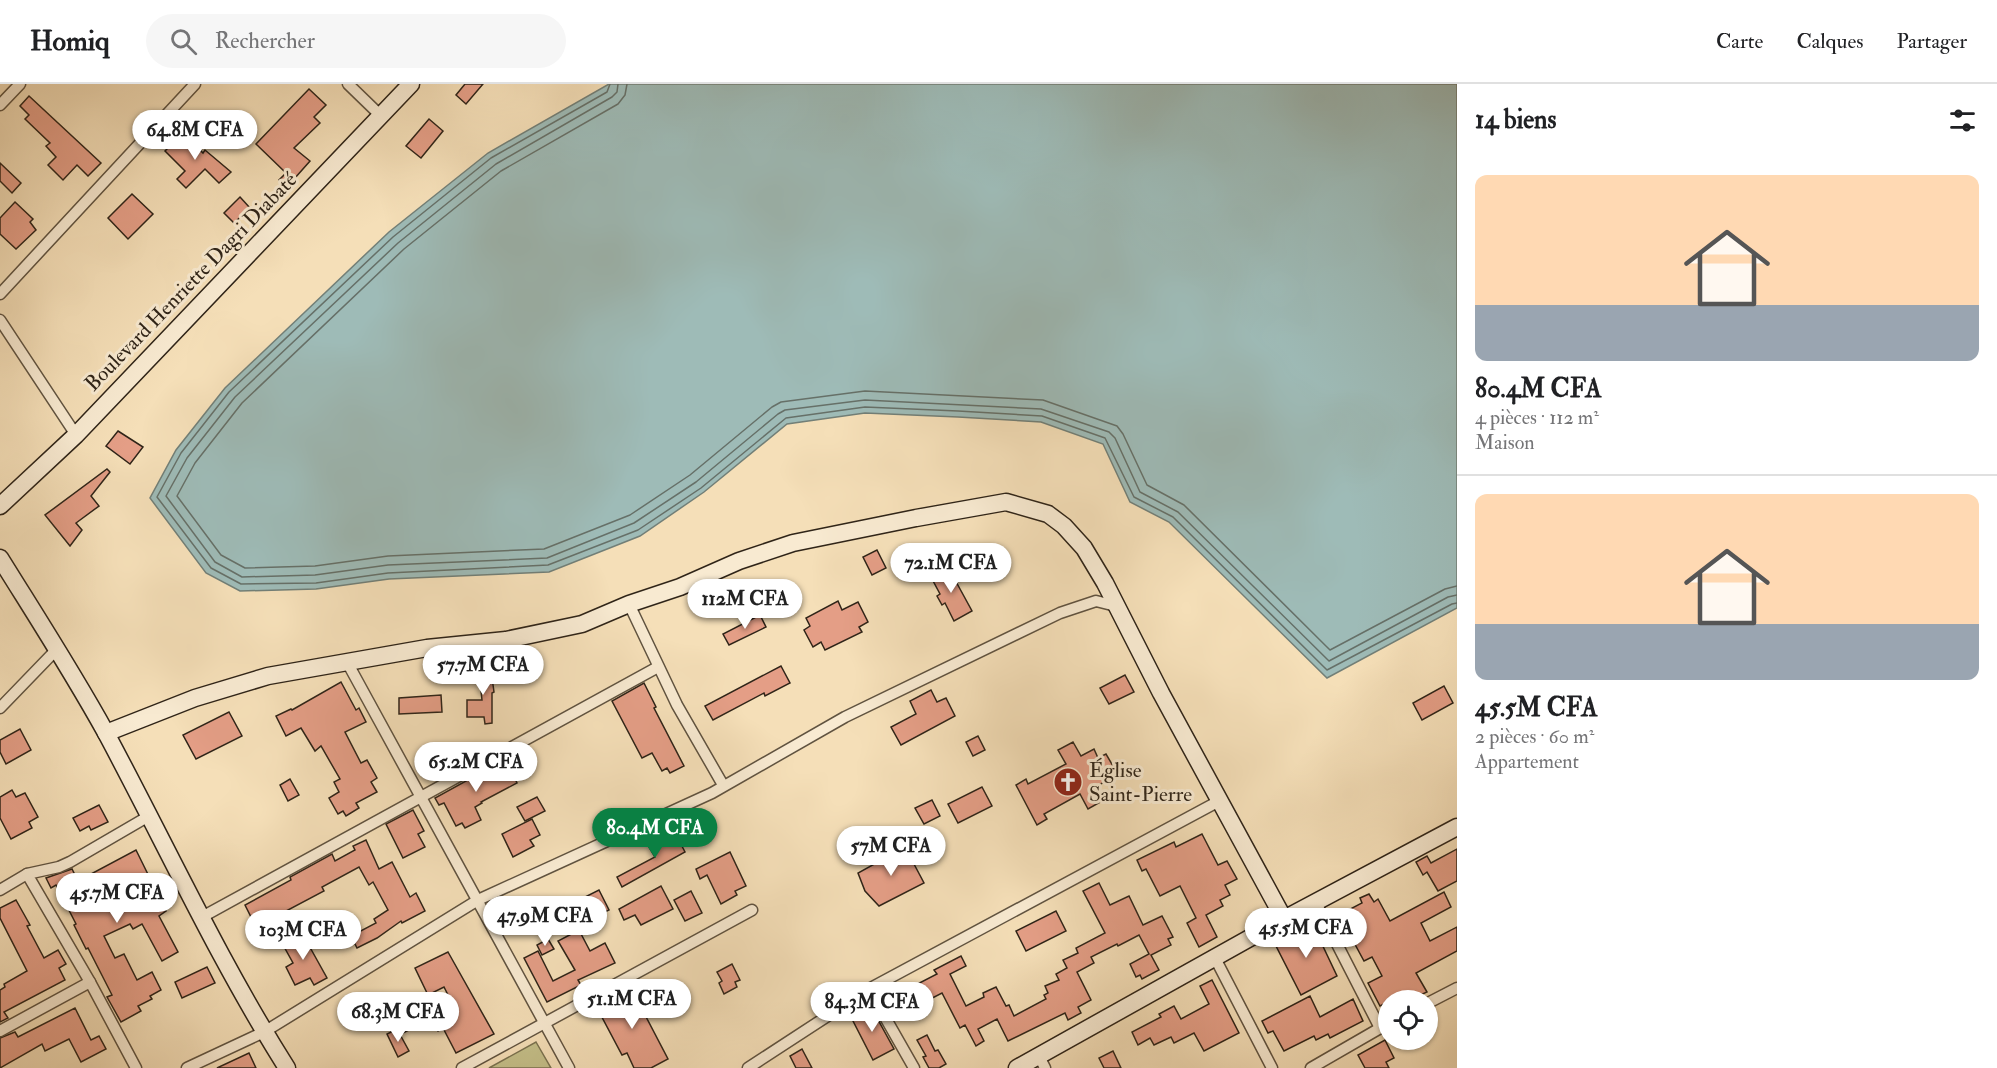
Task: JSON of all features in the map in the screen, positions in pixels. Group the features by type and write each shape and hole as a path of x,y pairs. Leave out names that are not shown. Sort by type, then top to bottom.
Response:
{"street":[{"path":"0,105 20,84"},
{"path":"0,294 195,84"},
{"path":"348,84 381,116"},
{"name":"Boulevard Henriette Dagri Diabaté","path":"0,507 76,435 411,84"},
{"path":"0,320 76,435"},
{"path":"106,733 195,698 268,676 427,648 506,640 582,624 629,604 680,587 739,561 793,543 1006,502 1048,514 1064,526 1084,548 1284,919"},
{"path":"0,558 106,733 264,1032 287,1068"},
{"path":"187,1068 264,1032 478,900 712,793 845,717 1060,613 1096,601 1116,606"},
{"path":"629,604 677,705 723,785"},
{"path":"0,708 57,649"},
{"path":"347,662 569,1068"},
{"path":"202,917 658,667"},
{"path":"748,1068 869,990 1221,800"},
{"path":"0,890 27,874 59,867 70,862 149,816"},
{"path":"1017,1068 1042,1062 1215,958 1457,827"},
{"path":"27,874 90,982 136,1068"},
{"path":"1316,903 1378,1014"},
{"path":"462,1068 752,910"},
{"path":"1215,958 1272,1068"},
{"path":"0,1031 90,982"},
{"path":"1438,998 1457,988"},
{"path":"869,990 914,1068"},
{"path":"1311,1068 1378,1030"}],"shaded area":[{"path":"536,1042 551,1068 489,1068"}],"water":[{"path":"609,84 1457,84 1457,608 1327,678 1169,522 1130,502 1103,444 1041,422 865,413 787,424 704,492 640,536 549,572 389,579 316,589 240,591 206,573 150,498 176,450 225,388 389,232 488,153"}],"building":[{"path":"465,84 483,84 466,104 456,95"},
{"path":"309,89 326,105 314,117 320,123 294,148 310,161 287,187 279,180 286,173 256,144"},
{"path":"29,96 101,163 88,176 77,165 63,180 48,165 56,157 46,146 50,143 25,119 29,115 20,106"},
{"path":"429,119 443,131 421,158 406,146"},
{"path":"183,133 203,153 205,150 231,172 219,183 205,169 186,188 177,179 185,171 165,151"},
{"path":"0,163 21,183 12,193 0,181"},
{"path":"132,194 153,214 128,239 108,218"},
{"path":"240,197 250,208 234,223 224,213"},
{"path":"15,202 33,219 30,222 36,230 16,249 0,234 0,218"},
{"path":"118,431 143,447 130,464 106,446"},
{"path":"107,469 110,472 91,496 99,506 76,523 82,530 70,546 45,515"},
{"path":"877,550 886,568 872,575 863,557"},
{"path":"948,567 972,611 954,621 945,603 942,605 937,596 940,594 931,577"},
{"path":"838,601 842,610 858,602 868,622 859,627 862,632 825,650 821,642 813,647 804,630 810,626 806,618"},
{"path":"760,615 766,627 729,645 723,634"},
{"path":"490,663 494,692 492,693 492,723 485,724 484,717 467,717 467,700 482,700 478,664"},
{"path":"781,666 790,683 765,696 764,693 713,720 705,706"},
{"path":"1125,675 1134,692 1109,704 1100,688"},
{"path":"341,682 356,710 359,708 366,722 345,732 361,763 367,760 377,778 371,782 377,792 356,803 359,808 346,816 343,811 338,814 329,798 339,792 334,782 340,779 321,746 315,751 301,728 286,736 276,716 292,710"},
{"path":"644,683 656,707 654,708 684,766 670,773 667,768 662,771 652,753 642,758 612,701"},
{"path":"1444,686 1453,703 1422,720 1413,703"},
{"path":"931,690 937,702 946,698 955,716 901,745 891,727 916,714 910,701"},
{"path":"441,695 442,712 399,714 399,698"},
{"path":"229,712 242,736 196,759 183,735"},
{"path":"20,729 31,750 6,764 0,752 0,740"},
{"path":"978,736 985,750 973,756 966,742"},
{"name":"Église Saint-Pierre","path":"1073,742 1081,756 1094,749 1098,758 1106,754 1113,766 1105,770 1110,779 1097,786 1104,800 1088,809 1080,794 1044,814 1047,819 1037,825 1016,785 1026,779 1028,784 1066,764 1058,750"},
{"path":"506,759 517,783 475,807 481,820 465,828 462,823 456,826 444,803 439,805 435,798"},
{"path":"290,779 299,795 288,801 280,785"},
{"path":"982,787 992,806 958,823 948,804"},
{"path":"12,790 16,797 25,793 38,817 29,822 32,828 11,839 0,818 0,797"},
{"path":"537,797 545,811 525,821 517,807"},
{"path":"932,800 940,816 924,824 915,808"},
{"path":"99,805 108,822 91,830 89,826 80,831 73,818"},
{"path":"413,810 424,831 418,834 425,847 403,858 386,824"},
{"path":"532,819 540,835 530,840 534,846 513,857 502,834"},
{"path":"675,833 685,852 622,887 617,877 655,857 649,847"},
{"path":"1202,834 1218,865 1227,861 1237,879 1225,885 1230,895 1220,900 1223,906 1206,915 1217,937 1199,947 1187,923 1196,918 1180,886 1160,896 1146,869 1142,871 1137,860 1174,842 1176,847"},
{"path":"366,840 379,869 392,862 410,897 416,893 425,911 402,923 401,921 377,938 357,948 351,936 376,923 374,919 388,910 373,882 369,885 359,867 322,887 324,891 256,927 245,905 332,854 335,861 355,850 353,846"},
{"path":"905,847 924,883 879,906 865,891 858,873"},
{"path":"1457,849 1457,881 1438,891 1427,872 1423,875 1416,862 1427,856 1431,863"},
{"path":"136,850 166,911 159,916 178,952 162,961 142,924 133,929 130,924 104,936 115,958 124,954 137,980 152,972 161,990 150,996 152,999 138,1006 141,1011 121,1022 107,997 112,995 88,948 86,949 56,885 51,888 46,878 72,869 78,881"},
{"path":"730,852 746,886 735,891 737,895 721,904 707,875 700,879 696,869"},
{"path":"1099,883 1110,905 1129,896 1143,925 1162,916 1173,937 1168,939 1171,945 1151,955 1159,970 1142,979 1140,975 1136,977 1130,964 1149,954 1139,935 1118,946 1117,944 1091,957 1094,963 1077,972 1091,1000 1078,1007 1081,1013 1068,1020 1065,1013 1008,1041 997,1019 978,1029 984,1041 976,1046 965,1025 960,1028 942,993 909,1010 900,993 937,974 934,970 961,956 966,966 950,974 966,1006 984,997 983,993 996,987 1014,1016 1046,999 1044,995 1048,993 1045,986 1059,980 1056,974 1067,968 1063,960 1078,953 1076,948 1105,933 1083,891"},
{"path":"661,886 673,909 641,925 635,915 624,920 619,909"},
{"path":"599,890 609,910 581,924 571,904"},
{"path":"691,891 702,913 685,921 674,900"},
{"path":"1444,892 1451,907 1421,923 1430,941 1457,927 1457,951 1416,973 1426,990 1378,990 1378,1002 1368,983 1382,976 1372,957 1364,961 1345,926 1341,928 1335,917 1362,903 1360,898 1369,894 1374,902 1378,899 1390,921"},
{"path":"505,899 510,909 496,916 491,906"},
{"path":"16,900 44,958 58,950 66,964 59,968 65,980 4,1012 8,1018 0,1022 0,990 5,987 4,984 27,971 0,918 0,908"},
{"path":"1056,911 1066,931 1026,951 1016,931"},
{"path":"1311,921 1337,976 1301,995 1275,944 1296,934 1294,930"},
{"path":"579,930 590,951 605,943 615,963 578,980 581,985 547,1002 524,958 538,951 553,981 575,970 558,941"},
{"path":"302,933 327,978 314,985 310,978 295,985 286,967 293,963 282,943"},
{"path":"548,939 554,949 542,955 537,945"},
{"path":"448,952 494,1034 456,1053 443,1028 438,1031 432,1020 455,1009 444,987 428,995 415,968"},
{"path":"732,964 740,980 735,982 737,987 724,994 719,983 722,981 717,972"},
{"path":"207,967 215,983 182,998 175,982"},
{"path":"1212,980 1239,1033 1204,1051 1194,1033 1174,1043 1171,1037 1154,1045 1150,1038 1138,1045 1132,1032 1161,1017 1159,1014 1174,1006 1181,1019 1209,1004 1200,986"},
{"path":"631,988 668,1059 651,1068 634,1068 627,1053 622,1055 596,1006"},
{"path":"1310,996 1320,1017 1353,999 1363,1021 1330,1038 1328,1034 1316,1040 1314,1036 1284,1051 1273,1031 1268,1033 1262,1021"},
{"path":"404,999 417,1026 403,1033 390,1006"},
{"path":"871,1007 894,1049 873,1060 851,1017"},
{"path":"75,1008 91,1040 99,1036 106,1049 81,1062 69,1039 45,1051 42,1044 0,1068 0,1038 15,1032 18,1037"},
{"path":"397,1029 409,1051 398,1057 387,1034"},
{"path":"927,1035 935,1051 938,1050 946,1064 939,1068 929,1068 923,1057 926,1056 917,1040"},
{"path":"1378,1044 1378,1050 1390,1050 1394,1058 1386,1062 1389,1068 1365,1068 1358,1055"},
{"path":"802,1049 812,1068 796,1068 790,1056"},
{"path":"1113,1051 1121,1068 1104,1068 1099,1058"},
{"path":"249,1053 256,1068 217,1068"}],"place":[{"name":"Église Saint-Pierre","path":"1068,782"}]}
